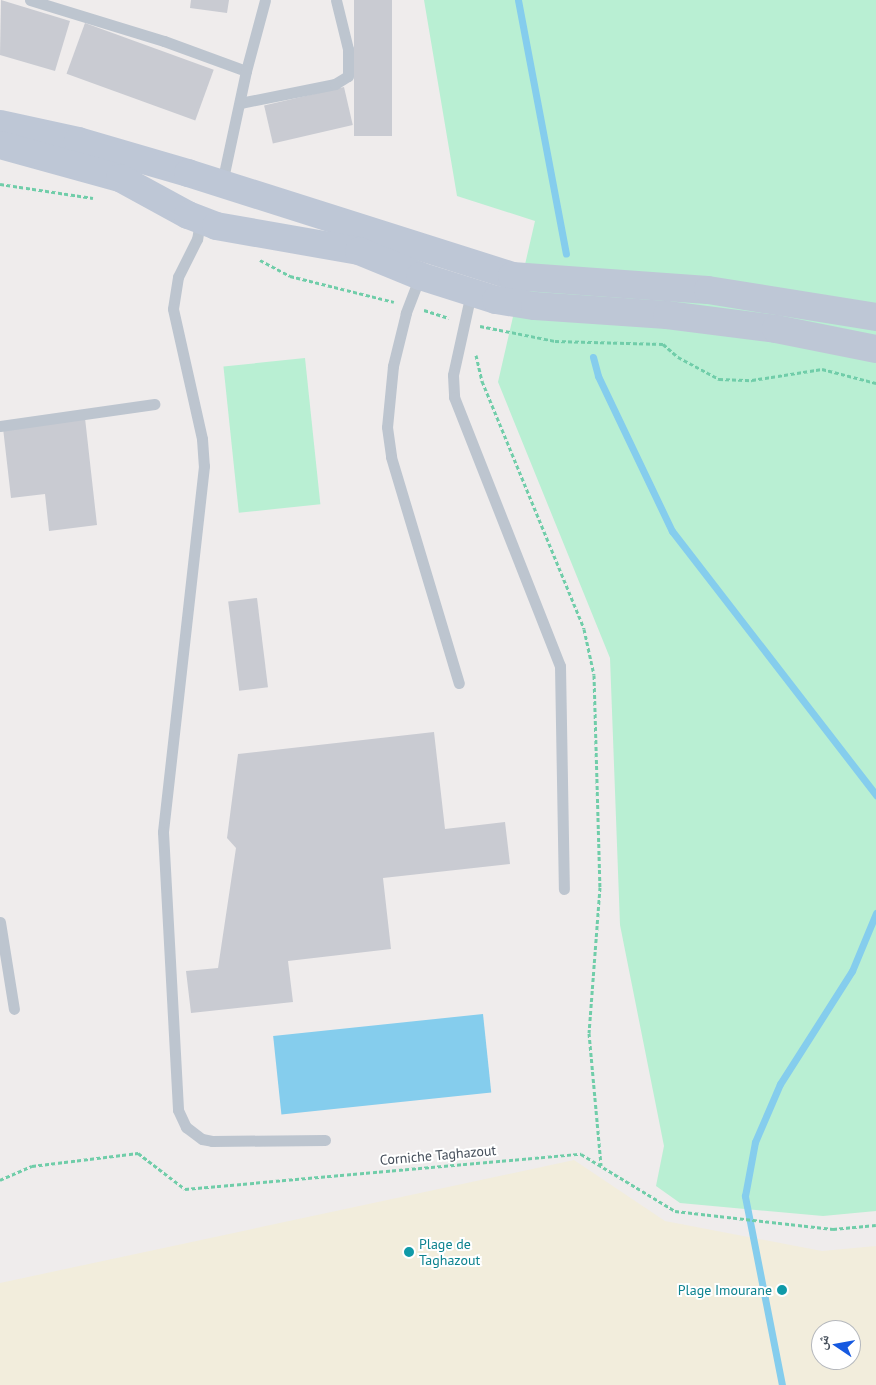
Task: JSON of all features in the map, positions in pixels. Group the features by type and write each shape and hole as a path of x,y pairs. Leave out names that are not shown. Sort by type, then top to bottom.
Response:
{"street":[{"path":"0,124 78,141 233,187 478,266 538,280 708,290 876,316"},
{"path":"0,145 120,178 200,221 231,229 358,251 420,276 471,292 535,306 667,315 776,329 876,349"},
{"path":"177,207 171,194 172,187 176,180 188,173"},
{"path":"231,229 245,212 233,187"},
{"path":"420,276 430,250"},
{"path":"471,292 478,266"}],"lane":[{"path":"30,0 164,40 246,71"},
{"path":"233,187 240,103 246,71 265,0"},
{"path":"240,103 335,84 348,76 348,49 336,0"},
{"path":"200,221 197,239 178,278 173,308 202,439 204,466 163,832 178,1110 193,1134 212,1141 325,1140"},
{"path":"420,276 406,313 393,366 387,426 391,457 459,683"},
{"path":"471,292 453,375 454,397 560,666 564,889"},
{"path":"0,426 154,404"},
{"path":"0,922 14,1009"}],"path":[{"name":"Corniche Taghazout","path":"0,1180 32,1166 138,1154 185,1189 582,1154 675,1211 833,1229 876,1225"}],"green space":[{"path":"424,0 876,0 876,1211 823,1216 680,1203 656,1186 664,1146 620,925 610,658 498,382 535,221 457,196"},
{"path":"305,358 320,504 239,513 223,367"}],"sand":[{"name":"Plage de Taghazout","path":"574,1160 665,1221 822,1251 876,1246 876,1385 0,1385 0,1283"}],"water":[{"path":"483,1014 491,1093 281,1115 273,1036"}],"building":[{"path":"1,0 70,21 55,71 0,55"},
{"path":"191,0 229,0 227,13 190,8"},
{"path":"354,0 392,0 392,136 354,136"},
{"path":"85,23 214,70 195,121 67,74"},
{"path":"344,87 353,125 273,143 264,105"},
{"path":"85,418 97,525 49,531 45,494 11,498 3,428"},
{"path":"257,598 268,687 239,691 228,602"},
{"path":"434,732 445,829 505,822 510,864 383,878 391,949 288,961 293,1002 191,1013 186,971 218,968 236,848 227,838 238,754"}],"waterway":[{"path":"518,0 566,253"},
{"path":"593,357 598,376 672,531 876,795"},
{"path":"782,1385 745,1196 755,1142 780,1084 852,971 876,913"}],"place":[{"name":"Plage de Taghazout","path":"409,1252"},
{"name":"Plage Imourane","path":"782,1290"}]}
